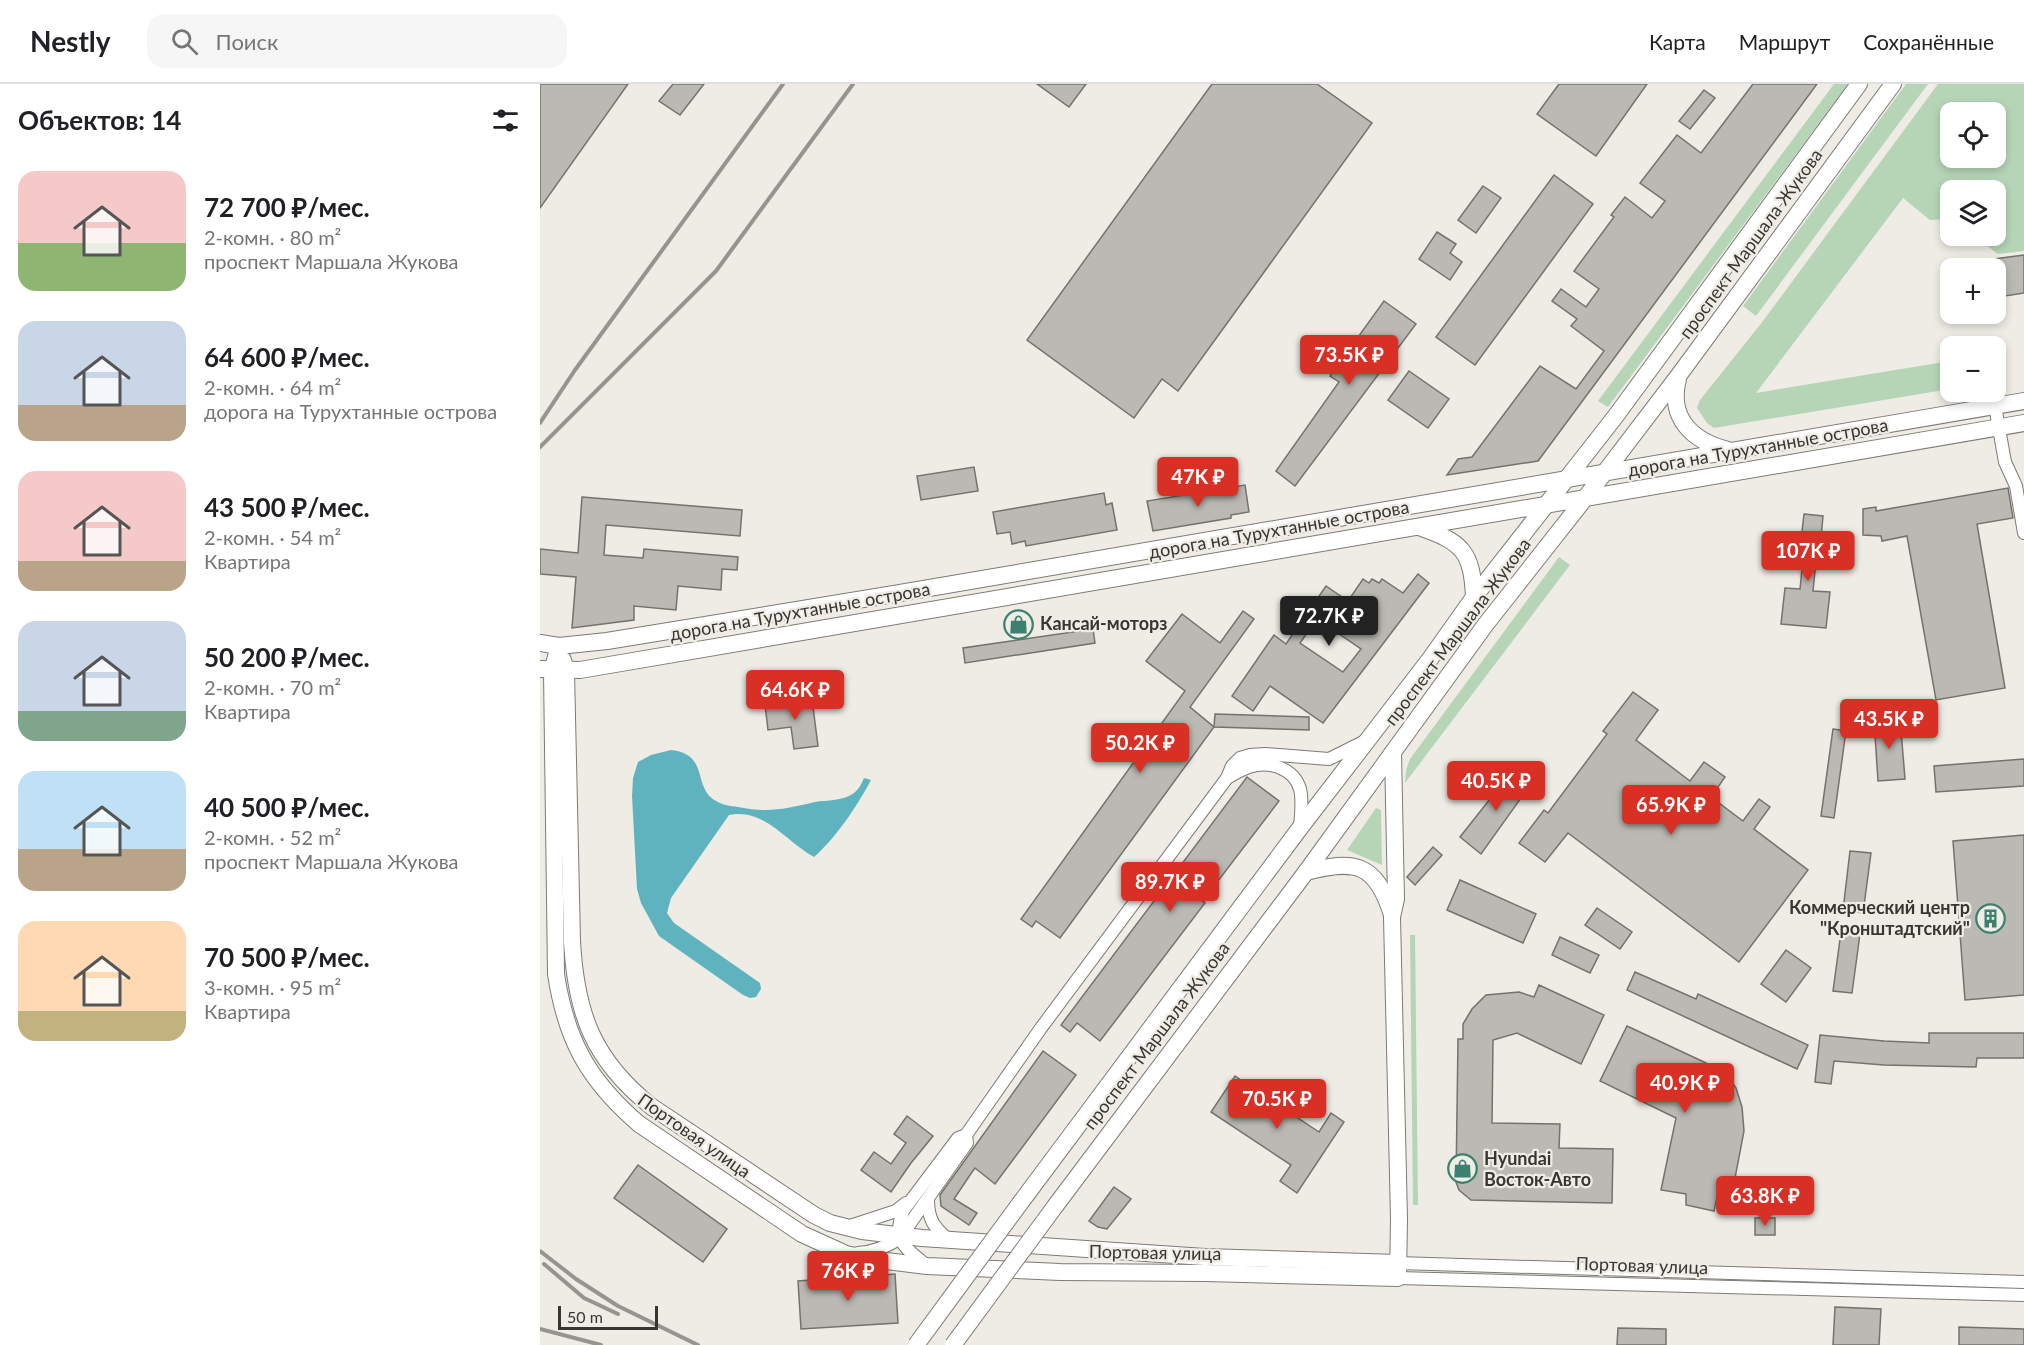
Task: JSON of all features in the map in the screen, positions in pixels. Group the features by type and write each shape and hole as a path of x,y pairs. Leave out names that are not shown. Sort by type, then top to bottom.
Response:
{"street":[{"name":"проспект Маршала Жукова","path":"916,1345 1366,740 1614,417 1859,84"},
{"name":"проспект Маршала Жукова","path":"953,1345 1306,872 1486,624 1679,375 1893,84"},
{"path":"1679,375 1674,395 1678,412 1685,425 1696,438 1710,446 1732,452"},
{"name":"дорога на Турухтанные острова","path":"540,643 559,646 621,639 2024,401"},
{"path":"1995,406 2005,462 2016,486 2024,533"},
{"name":"дорога на Турухтанные острова","path":"552,670 580,670 2024,423"},
{"path":"1418,527 1445,537 1460,548 1470,561 1474,597"},
{"name":"Портовая улица","path":"559,646 552,670 556,974 560,1004 568,1029 598,1084 639,1124 802,1234 846,1254 927,1266 1060,1272 1398,1271 2024,1282"},
{"name":"Портовая улица","path":"552,670 574,973 586,1024 599,1048 634,1093 799,1206 830,1222 899,1237 1398,1271 2024,1295"},
{"path":"846,1227 896,1211 909,1200 958,1138 966,1135 1041,1028 1240,758 1265,754 1329,759 1366,740"},
{"path":"1393,752 1396,899 1392,917 1399,1219 1398,1271"},
{"path":"1227,778 1261,764 1285,770 1294,777 1299,786 1302,811 1300,828"},
{"path":"1306,872 1331,865 1350,865 1365,871 1375,879 1382,890 1392,917"},
{"path":"846,1254 869,1252 885,1247 899,1237 928,1200 967,1143 966,1135"},
{"path":"909,1200 899,1221 899,1237 907,1250 927,1266"},
{"path":"928,1200 931,1221 936,1230 949,1240"}],"green space":[{"path":"1834,84 1848,84 1608,407 1598,401"},
{"path":"1906,84 1928,84 1756,316 1743,306"},
{"path":"1938,84 2024,84 2024,251 1998,254 1987,246 2006,246 2006,180 1940,180 1940,220 1930,220 1903,198 1756,393 1940,363 1940,391 1714,428 1707,423 1697,408 1700,400 1763,321"},
{"path":"1559,557 1570,565 1405,783 1410,759"},
{"path":"1376,808 1381,810 1382,865 1347,850"},
{"path":"1410,935 1415,935 1418,1205 1413,1205"}],"water":[{"path":"671,750 691,758 696,764 704,788 716,801 749,809 776,809 840,799 854,793 864,778 871,780 846,821 814,857 754,816 729,815 671,898 667,913 674,923 760,983 761,989 756,997 750,998 743,995 659,936 641,903 637,889 633,778 638,762 651,755"}],"building":[{"path":"540,84 628,84 540,208"},
{"path":"673,84 704,84 680,115 659,101"},
{"path":"1037,84 1086,84 1069,107"},
{"path":"1212,84 1317,84 1372,123 1178,391 1162,379 1134,418 1027,340"},
{"path":"1559,84 1647,84 1596,156 1537,114"},
{"path":"1753,84 1817,84 1538,461 1447,475 1458,459 1472,457 1540,366 1576,389 1604,351 1571,326 1577,319 1552,301 1561,289 1586,307 1599,289 1574,271 1614,217 1611,215 1625,197 1652,218 1665,201 1640,183 1677,135 1701,153"},
{"path":"1704,90 1715,98 1690,129 1679,121"},
{"path":"1554,175 1593,204 1475,365 1436,337"},
{"path":"1483,186 1501,198 1476,233 1458,220"},
{"path":"1437,232 1456,244 1450,253 1462,262 1450,280 1419,259"},
{"path":"2024,255 2024,293 2006,296 2006,258 2002,258"},
{"path":"1384,301 1416,324 1295,486 1276,471 1339,382 1330,376"},
{"path":"1409,371 1449,399 1428,428 1388,400"},
{"path":"974,467 978,491 921,500 917,476"},
{"path":"1245,485 1249,512 1231,515 1231,518 1153,531 1147,501"},
{"path":"2008,488 2013,518 1977,524 2005,688 1936,700 1907,536 1882,541 1881,536 1863,535 1863,509 1876,507 1876,511"},
{"path":"1104,493 1106,505 1112,503 1117,530 1026,546 1025,541 1012,544 1010,532 997,534 993,512"},
{"path":"582,497 742,510 740,536 606,525 604,555 643,558 644,549 738,557 737,570 722,569 721,590 678,586 676,610 634,606 634,620 572,628 576,577 540,574 540,549 578,553"},
{"path":"1804,514 1823,516 1819,561 1816,561 1813,591 1830,592 1826,628 1781,624 1785,588 1800,589 1803,559 1799,559"},
{"path":"1418,574 1429,583 1323,723 1270,686 1253,711 1232,696 1274,635 1286,644 1326,586 1348,601 1363,579 1369,583 1372,579 1379,583 1382,579 1403,593","holes":["1317,619 1361,649 1343,672 1300,643"]},
{"path":"1243,611 1254,619 1190,707 1214,727 1060,938 1036,921 1032,927 1021,919 1185,691 1146,661 1182,614 1220,643"},
{"path":"1093,629 1095,643 965,663 963,648"},
{"path":"1633,692 1658,710 1636,740 1690,781 1704,762 1725,777 1711,797 1743,821 1759,799 1770,807 1754,829 1808,870 1739,962 1568,833 1545,862 1519,843 1544,810 1548,813 1607,734 1603,731"},
{"path":"812,699 818,746 794,749 791,727 768,730 765,705"},
{"path":"1215,714 1309,717 1309,730 1214,727"},
{"path":"1900,718 1905,779 1878,781 1874,720"},
{"path":"1833,729 1846,731 1834,818 1821,816"},
{"path":"2024,759 2024,786 1936,792 1934,766"},
{"path":"1513,770 1531,784 1481,854 1460,837"},
{"path":"1247,777 1279,801 1218,881 1196,864 1181,885 1205,903 1100,1041 1077,1023 1070,1032 1061,1025"},
{"name":"Коммерческий центр \"Кронштадтский\"","path":"2024,835 2024,995 1965,1000 1953,841"},
{"path":"1433,847 1442,855 1415,885 1407,877"},
{"path":"1850,851 1871,853 1863,913 1843,910"},
{"path":"1460,880 1536,914 1523,943 1447,910"},
{"path":"1597,908 1632,932 1620,949 1585,925"},
{"path":"1841,932 1860,934 1852,993 1833,991"},
{"path":"1560,937 1599,955 1590,973 1552,955"},
{"path":"1786,950 1811,968 1786,1002 1761,984"},
{"path":"1635,972 1696,999 1698,994 1808,1045 1797,1069 1627,990"},
{"path":"1539,985 1604,1015 1581,1064 1517,1033 1493,1040 1492,1123 1560,1124 1559,1148 1613,1149 1612,1203 1471,1200 1459,1190 1456,1182 1458,1039 1463,1039 1463,1024 1472,1009 1486,995 1519,992 1534,997"},
{"path":"1627,1026 1706,1063 1728,1076 1736,1088 1742,1107 1744,1131 1731,1199 1717,1197 1714,1211 1686,1205 1686,1194 1661,1190 1676,1118 1600,1081"},
{"path":"1929,1033 2024,1033 2024,1058 1977,1058 1976,1067 1884,1065 1834,1061 1831,1084 1815,1082 1820,1035 1929,1043"},
{"path":"1043,1051 1076,1075 995,1184 975,1168 972,1172 954,1199 977,1213 969,1225 941,1206 940,1195"},
{"path":"1235,1076 1319,1132 1331,1113 1344,1122 1297,1193 1280,1181 1291,1165 1211,1112"},
{"path":"907,1116 933,1136 891,1192 861,1170 874,1152 891,1164 906,1143 894,1134"},
{"path":"638,1165 727,1229 703,1262 614,1198"},
{"path":"1114,1187 1131,1199 1107,1229 1098,1227 1089,1221"},
{"path":"1755,1218 1775,1218 1775,1235 1755,1235"},
{"path":"895,1274 898,1323 801,1329 798,1281"},
{"path":"1835,1307 1881,1309 1879,1345 1833,1345"},
{"path":"1959,1327 2024,1329 2024,1345 1959,1345"},
{"path":"1618,1328 1666,1329 1666,1345 1617,1345"}],"railway":[{"path":"540,423 575,370 783,84"},
{"path":"540,447 716,271 853,84"},
{"path":"540,1251 576,1279 618,1306 698,1345"},
{"path":"544,1264 584,1298 618,1314"},
{"path":"540,1329 601,1345"}],"place":[{"name":"Кансай-моторз","path":"1019,624"},
{"name":"Коммерческий центр \"Кронштадтский\"","path":"1991,918"},
{"name":"Hyundai Восток-Авто","path":"1463,1169"}]}
